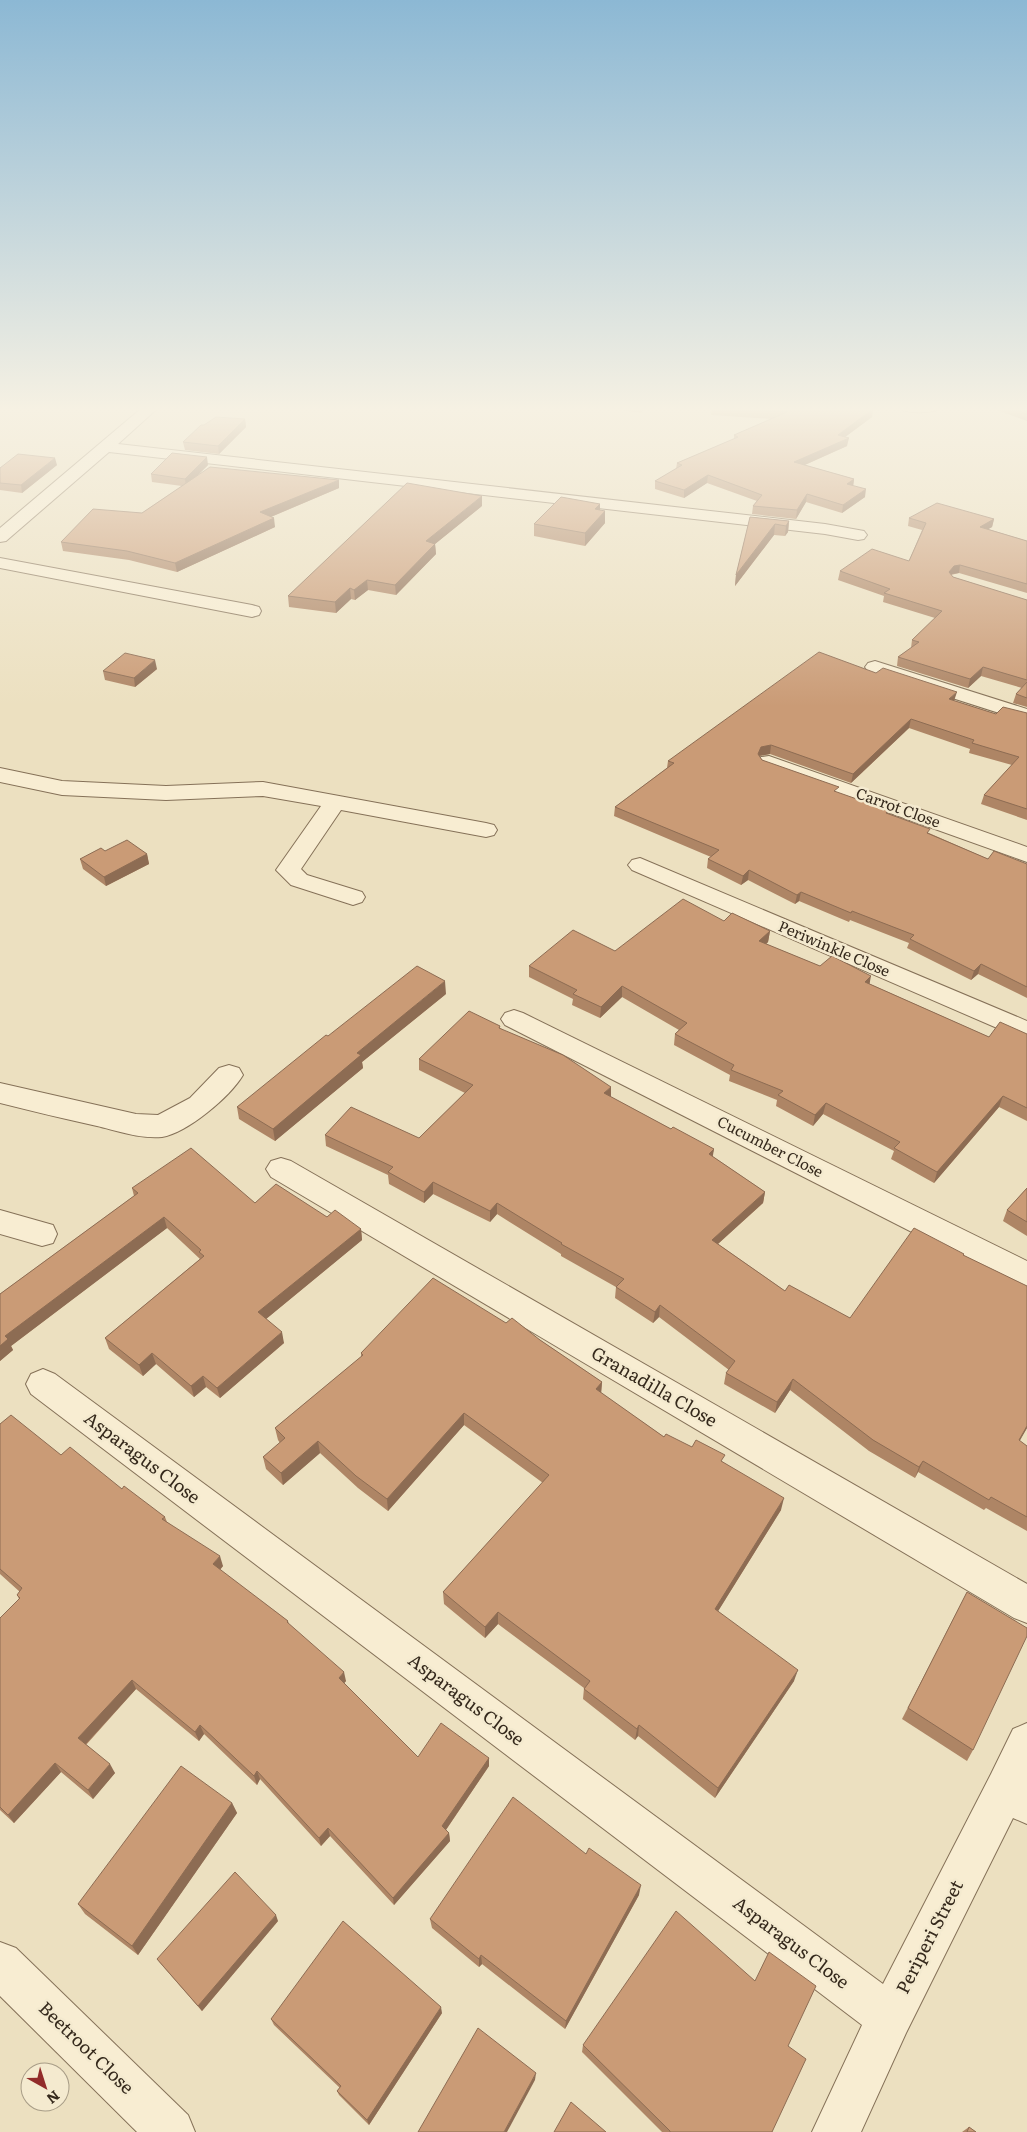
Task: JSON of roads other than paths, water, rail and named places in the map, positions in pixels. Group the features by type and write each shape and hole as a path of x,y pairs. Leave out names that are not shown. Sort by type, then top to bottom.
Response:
{"street":[{"path":"0,537 36,506"},
{"path":"624,506 806,527 858,535"},
{"path":"0,563 252,611"},
{"path":"875,666 1027,716"},
{"name":"Carrot Close","path":"769,762 1027,855"},
{"path":"0,776 62,788 166,793 263,789 486,830"},
{"path":"335,802 288,870 299,880 353,897"},
{"name":"Periwinkle Close","path":"640,865 1027,1032"},
{"name":"Cucumber Close","path":"514,1019 1027,1276"},
{"path":"0,1093 136,1126 162,1126 200,1105 229,1075"},
{"name":"Granadilla Close","path":"281,1168 1027,1605"},
{"path":"0,1222 42,1234"},
{"name":"Asparagus Close","path":"43,1384 890,2017"},
{"name":"Periperi Street","path":"836,2132 890,2017 1017,1796 1027,1743"},
{"name":"Beetroot Close","path":"0,1964 171,2132"}]}
